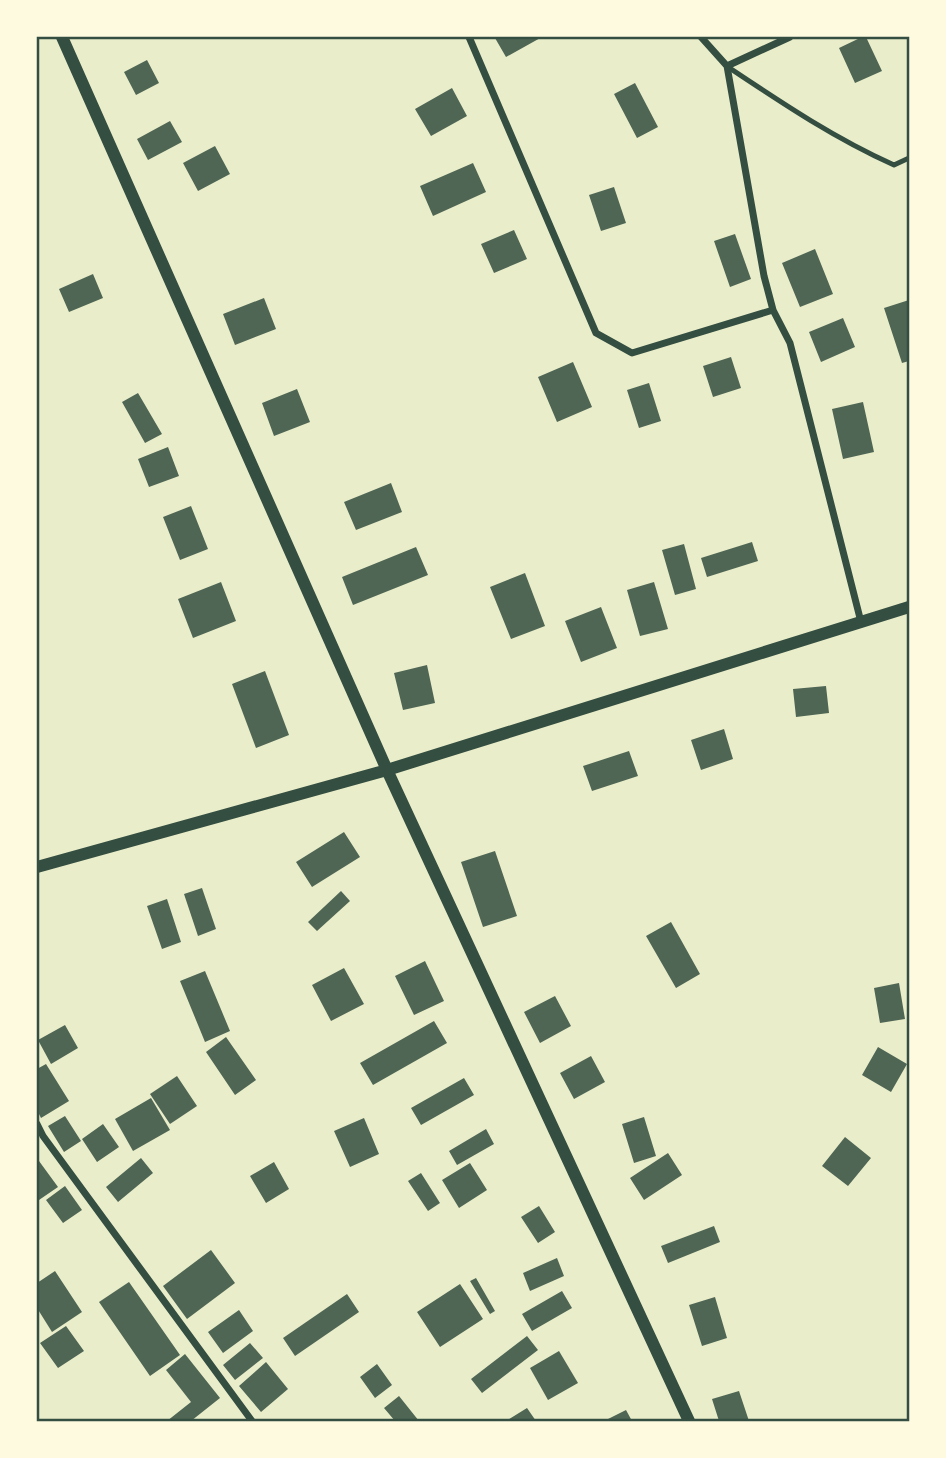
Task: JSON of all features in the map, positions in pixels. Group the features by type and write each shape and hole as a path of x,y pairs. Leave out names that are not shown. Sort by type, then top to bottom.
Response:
{"street":[{"path":"62,37 387,770 689,1421"},
{"path":"470,37 596,333 632,353 773,310"},
{"path":"701,37 727,66 764,276 773,310 790,343 861,622"},
{"path":"727,66 790,37"},
{"path":"37,867 387,770 909,607"},
{"path":"37,1124 43,1136 252,1421"}],"lane":[{"path":"727,66 816,126 864,151 894,164 909,158"}],"building":[{"path":"542,37 506,57 495,38"},
{"path":"866,37 882,71 855,83 839,48"},
{"path":"147,60 159,83 136,95 124,72"},
{"path":"635,83 658,127 637,138 614,94"},
{"path":"452,88 467,116 431,136 415,109"},
{"path":"170,121 182,142 148,160 137,139"},
{"path":"215,146 230,174 198,191 183,163"},
{"path":"473,163 486,192 433,216 420,186"},
{"path":"614,187 626,223 601,231 589,195"},
{"path":"514,230 527,259 494,273 481,244"},
{"path":"735,234 751,279 730,287 714,241"},
{"path":"815,249 833,294 800,307 782,263"},
{"path":"93,274 103,298 69,312 59,289"},
{"path":"264,298 276,329 235,345 223,314"},
{"path":"909,300 909,361 902,363 884,308"},
{"path":"843,318 855,347 821,362 809,332"},
{"path":"731,357 741,388 713,397 703,366"},
{"path":"573,362 592,407 557,422 538,377"},
{"path":"649,383 661,421 639,428 627,390"},
{"path":"297,389 310,422 274,436 262,403"},
{"path":"138,393 162,434 145,443 122,402"},
{"path":"863,402 874,452 843,459 832,409"},
{"path":"168,447 179,476 149,487 138,459"},
{"path":"391,483 402,512 356,530 344,502"},
{"path":"191,506 208,549 180,560 163,517"},
{"path":"752,542 758,561 707,577 701,558"},
{"path":"684,544 696,589 675,595 662,550"},
{"path":"416,547 428,575 353,605 342,577"},
{"path":"525,573 545,626 511,639 490,587"},
{"path":"221,582 236,621 193,638 178,599"},
{"path":"654,582 668,629 640,636 627,590"},
{"path":"601,607 617,648 581,662 565,621"},
{"path":"427,665 435,703 403,710 394,673"},
{"path":"265,671 289,735 256,748 232,684"},
{"path":"826,686 829,713 796,717 793,689"},
{"path":"724,729 733,759 701,770 691,740"},
{"path":"629,751 638,776 592,791 583,766"},
{"path":"344,832 360,857 312,887 296,862"},
{"path":"495,851 517,916 483,927 461,862"},
{"path":"202,888 216,929 198,936 184,894"},
{"path":"341,891 350,901 317,931 308,922"},
{"path":"167,899 181,942 162,949 147,906"},
{"path":"671,922 700,974 676,988 646,936"},
{"path":"425,961 444,1001 414,1015 395,976"},
{"path":"344,968 364,1004 331,1021 312,985"},
{"path":"205,971 230,1031 205,1042 180,981"},
{"path":"899,983 905,1019 880,1023 874,988"},
{"path":"555,996 571,1026 540,1043 524,1012"},
{"path":"434,1021 447,1043 373,1085 360,1063"},
{"path":"65,1025 78,1048 51,1064 38,1040"},
{"path":"226,1037 256,1080 235,1095 206,1052"},
{"path":"878,1047 907,1064 891,1092 862,1075"},
{"path":"591,1056 605,1082 574,1099 560,1073"},
{"path":"46,1064 69,1101 41,1118 37,1110 37,1069"},
{"path":"177,1076 197,1106 170,1124 150,1094"},
{"path":"464,1078 474,1095 421,1125 411,1108"},
{"path":"151,1098 170,1130 133,1151 115,1119"},
{"path":"65,1116 81,1141 64,1152 48,1126"},
{"path":"644,1117 656,1156 634,1163 622,1124"},
{"path":"364,1118 379,1154 350,1167 334,1131"},
{"path":"103,1124 119,1147 97,1162 82,1139"},
{"path":"486,1129 494,1144 457,1165 449,1151"},
{"path":"845,1137 871,1158 848,1186 822,1166"},
{"path":"668,1153 682,1175 644,1200 630,1178"},
{"path":"141,1158 153,1173 118,1202 106,1187"},
{"path":"39,1161 58,1187 39,1200 37,1163"},
{"path":"274,1162 289,1189 266,1203 250,1176"},
{"path":"470,1163 487,1190 459,1208 442,1180"},
{"path":"421,1173 440,1203 428,1211 408,1181"},
{"path":"65,1186 82,1210 63,1223 46,1200"},
{"path":"539,1206 555,1232 538,1243 521,1217"},
{"path":"714,1226 720,1242 668,1263 661,1246"},
{"path":"211,1250 235,1283 187,1319 163,1286"},
{"path":"557,1258 564,1276 530,1291 523,1273"},
{"path":"55,1271 82,1312 52,1332 37,1308 37,1283"},
{"path":"476,1278 495,1311 490,1314 470,1281"},
{"path":"129,1282 180,1355 150,1376 99,1302"},
{"path":"460,1284 483,1319 440,1347 417,1312"},
{"path":"562,1291 572,1308 532,1331 522,1314"},
{"path":"347,1294 359,1312 295,1356 283,1338"},
{"path":"715,1297 727,1338 702,1346 689,1305"},
{"path":"239,1310 253,1331 223,1353 208,1332"},
{"path":"66,1326 84,1351 58,1368 40,1343"},
{"path":"527,1336 538,1350 482,1393 471,1379"},
{"path":"250,1343 263,1358 235,1380 223,1365"},
{"path":"559,1351 578,1383 548,1400 530,1368"},
{"path":"185,1354 220,1398 191,1421 167,1421 191,1402 166,1370"},
{"path":"266,1362 288,1389 261,1412 239,1386"},
{"path":"377,1364 392,1385 375,1398 360,1377"},
{"path":"739,1391 749,1421 719,1421 712,1399"},
{"path":"399,1396 419,1421 395,1421 384,1408"},
{"path":"527,1408 536,1421 506,1421"},
{"path":"626,1410 632,1421 604,1421"}]}
